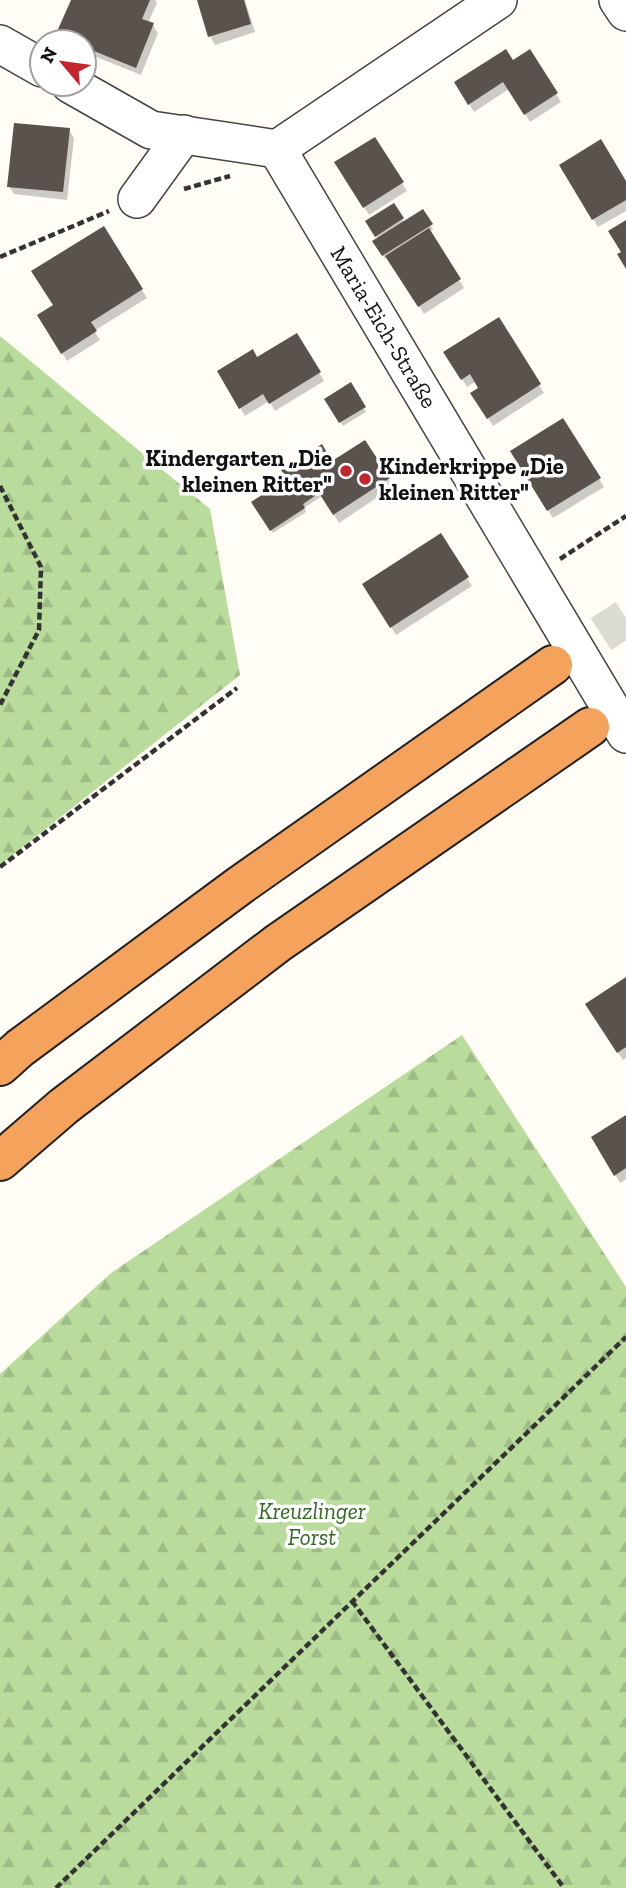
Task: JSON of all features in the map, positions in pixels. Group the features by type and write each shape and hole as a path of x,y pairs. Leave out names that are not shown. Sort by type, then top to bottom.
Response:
{"highway":[{"path":"0,1066 31,1040 239,886 553,665"},
{"path":"0,1161 64,1107 278,943 608,731"}],"street":[{"path":"95,98 151,130 277,149 498,0"},
{"path":"618,0 626,12"},
{"path":"0,44 28,60"},
{"path":"137,199 184,134"},
{"name":"Maria-Eich-Straße","path":"277,149 533,576 608,731"}],"path":[{"path":"0,486 41,567 39,630 0,705"},
{"path":"533,576 626,516"},
{"path":"0,867 237,688"},
{"path":"56,1888 626,1336"},
{"path":"352,1601 564,1888"}],"green space":[{"path":"0,336 210,509 240,675 0,865"},
{"name":"Kreuzlinger Forst","path":"462,1035 626,1287 626,1888 0,1888 0,1374 111,1273"}],"building":[{"path":"71,0 150,0 142,19 154,23 136,68 98,53 98,28 59,28"},
{"path":"197,0 244,0 251,24 208,37"},
{"path":"506,49 513,60 530,49 558,93 524,115 503,82 468,105 454,82"},
{"path":"14,123 70,128 63,192 7,187"},
{"path":"375,137 404,182 363,208 334,162"},
{"path":"601,139 626,181 626,200 592,220 559,165"},
{"path":"394,203 404,218 375,237 365,221"},
{"path":"423,209 433,224 382,256 372,241"},
{"path":"626,220 626,269 617,254 621,252 608,231"},
{"path":"104,226 143,289 91,322 97,331 61,354 37,315 53,305 31,271"},
{"path":"429,228 461,279 418,307 385,256"},
{"path":"499,317 541,384 487,419 470,393 478,388 470,374 461,380 443,352"},
{"path":"297,333 321,372 269,404 263,394 239,409 217,371 253,349 257,357"},
{"path":"351,382 366,407 339,423 324,399"},
{"path":"563,418 601,478 547,511 510,451"},
{"path":"365,440 390,478 333,515 319,493 303,504 305,508 270,531 251,502 287,479 281,470 322,444 332,461"},
{"path":"441,533 469,577 390,628 362,584"},
{"path":"626,977 626,1047 617,1053 585,1004"},
{"path":"626,1115 626,1168 614,1176 591,1137"}],"tunnel":[{"path":"553,665 626,618"}],"place":[{"name":"Kindergarten „Die kleinen Ritter\"","path":"346,471"},
{"name":"Kinderkrippe „Die kleinen Ritter\"","path":"365,479"}]}
